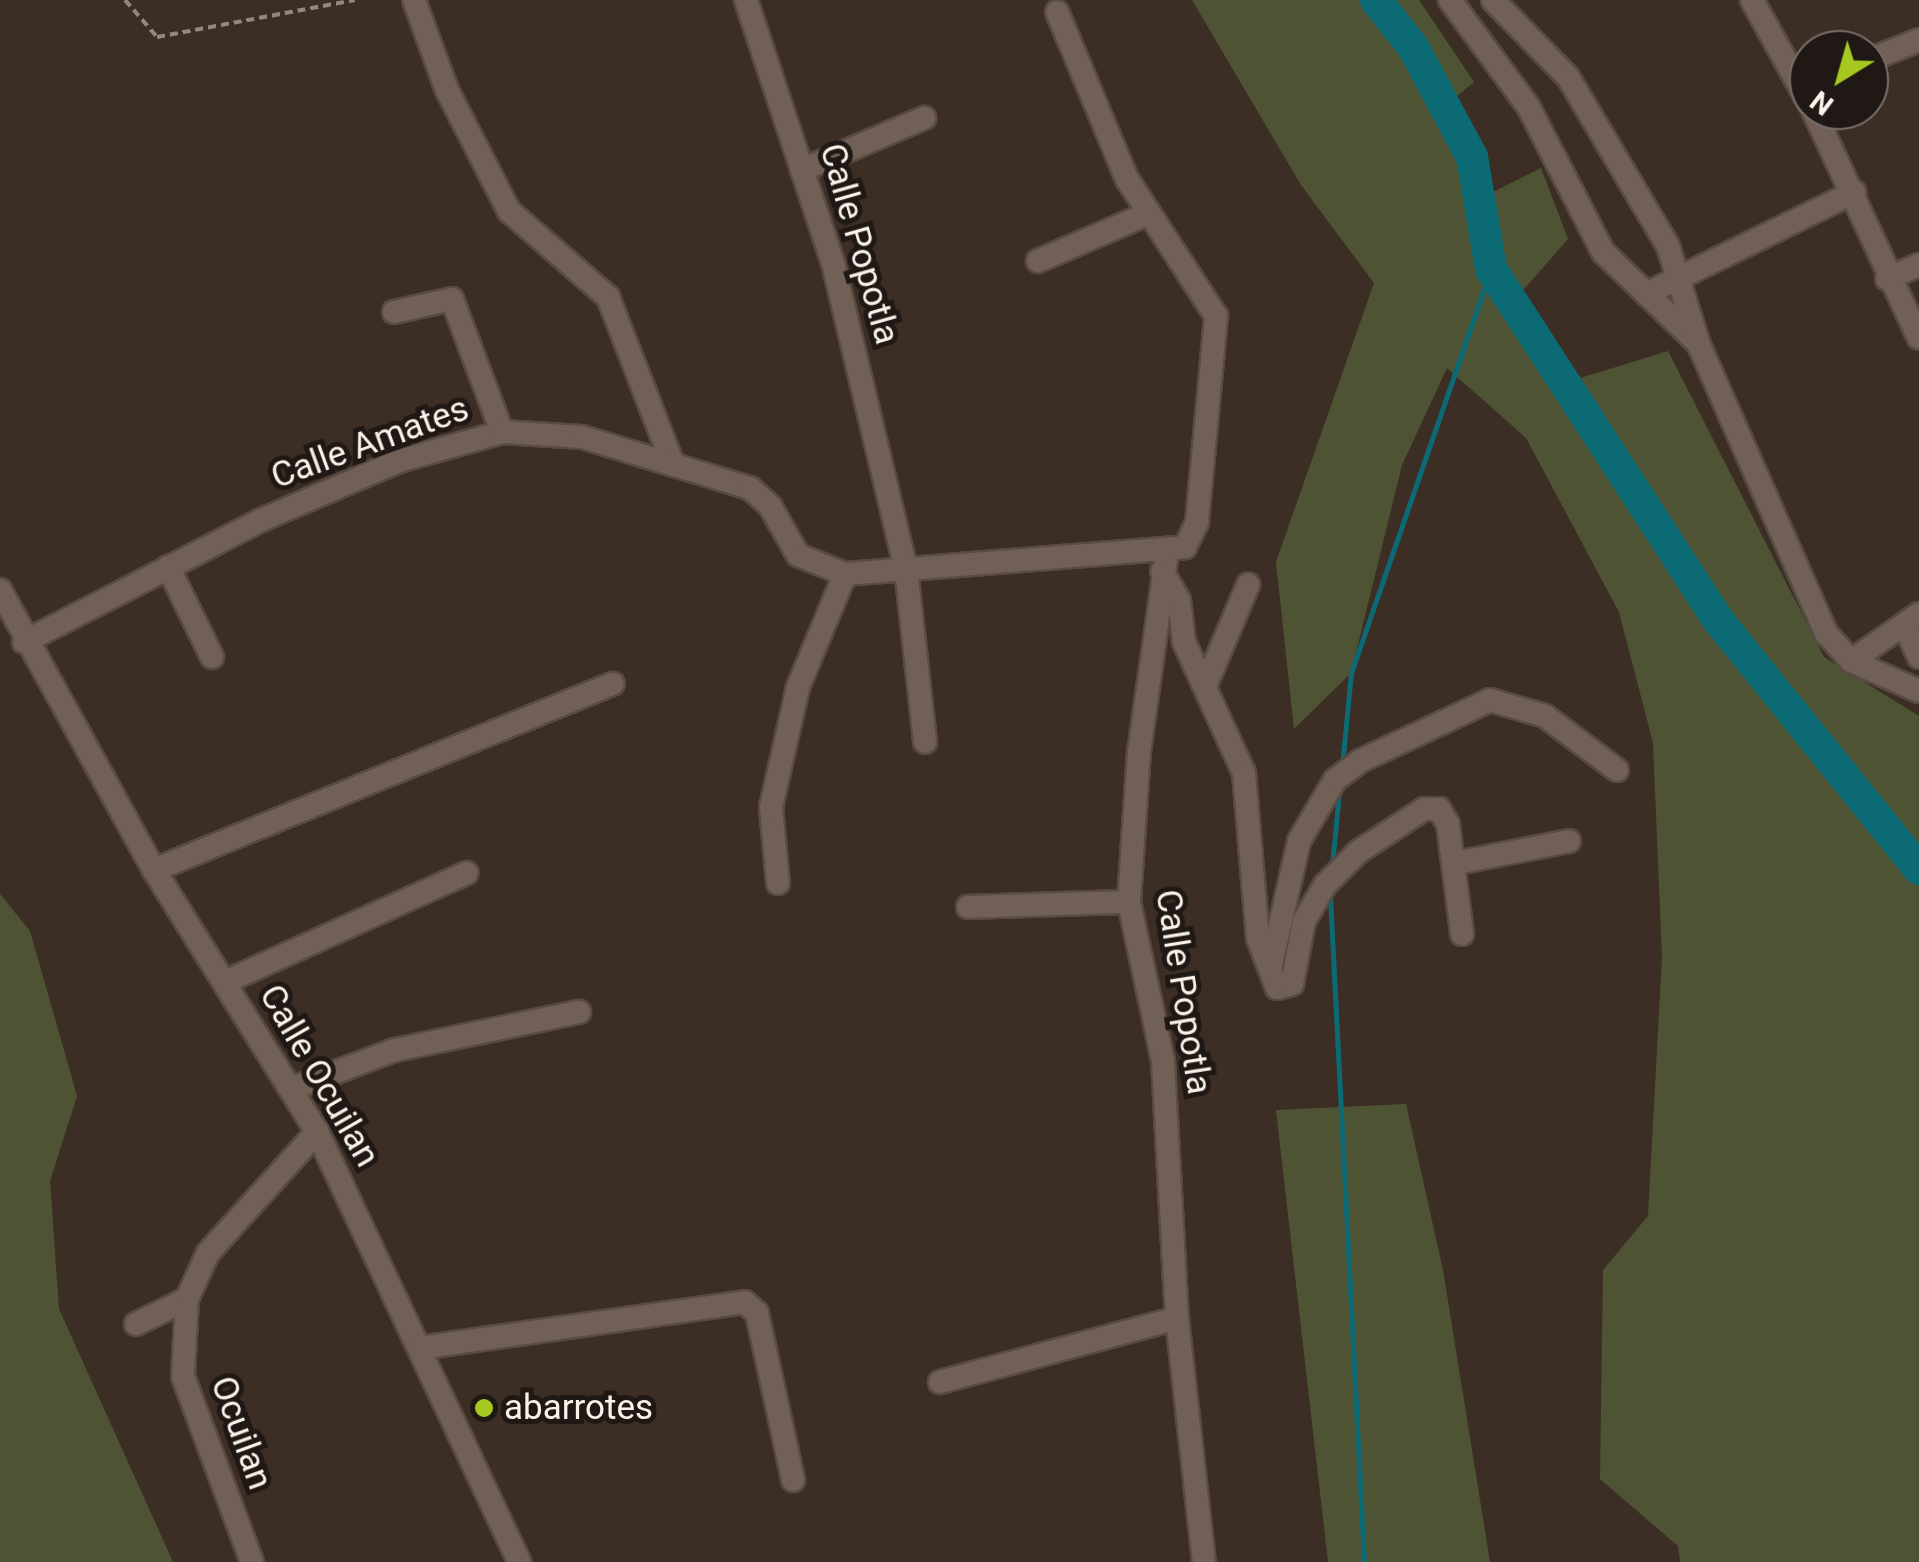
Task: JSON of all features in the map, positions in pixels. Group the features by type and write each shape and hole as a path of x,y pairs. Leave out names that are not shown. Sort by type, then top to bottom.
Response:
{"street":[{"path":"414,0 447,90 509,210 608,297 672,466"},
{"path":"1450,0 1528,106 1586,228 1646,294 1700,344"},
{"path":"1493,0 1596,116 1678,274 1700,344 1826,633 1852,661 1919,690"},
{"path":"1752,0 1789,63"},
{"name":"Calle Popotla","path":"752,2 802,170 906,570 925,742"},
{"path":"1056,12 1147,214 1216,316 1193,535 1164,562 1206,684 1244,772 1258,938 1277,988 1289,989 1311,905 1358,852 1414,813 1439,809 1456,863 1462,934"},
{"path":"1889,52 1919,40"},
{"path":"802,170 924,118"},
{"path":"1823,130 1854,192 1886,279 1919,338"},
{"path":"1646,294 1678,274 1854,192"},
{"path":"1038,261 1147,214"},
{"path":"1886,279 1919,265"},
{"path":"394,312 452,299 502,432"},
{"name":"Calle Amates","path":"24,642 168,567 398,462 502,432 582,438 761,495 798,555 845,574 1164,562"},
{"name":"Calle Popotla","path":"1164,562 1129,902 1163,1061 1178,1318 1204,1562"},
{"path":"168,567 212,657"},
{"path":"778,883 771,807 802,674 845,574"},
{"path":"1206,684 1248,585"},
{"name":"Calle Ocuilan","path":"0,590 24,642 154,870 318,1132 519,1562"},
{"path":"1852,661 1912,620 1919,657"},
{"path":"154,870 613,684"},
{"path":"1270,969 1299,841 1322,798 1360,761 1490,700 1545,716 1617,770"},
{"path":"1456,863 1569,842"},
{"path":"225,982 466,874"},
{"path":"968,908 1129,902"},
{"path":"291,1089 395,1050 578,1012"},
{"name":"Ocuilan","path":"252,1562 183,1376 186,1299 208,1253 318,1132"},
{"path":"136,1324 186,1299"},
{"path":"419,1348 682,1305 746,1302 757,1312 792,1480"},
{"path":"940,1382 1178,1318"}],"path":[{"path":"125,0 157,37 355,0"}],"green space":[{"path":"1192,0 1419,0 1474,82 1433,116 1487,195 1541,168 1568,239 1509,306 1577,379 1668,351 1824,657 1919,716 1919,1562 1680,1562 1678,1546 1600,1479 1603,1270 1648,1216 1662,957 1653,743 1619,612 1526,438 1447,368 1402,465 1351,673 1294,729 1276,562 1374,283 1301,185"},
{"path":"0,894 30,931 77,1096 50,1181 59,1309 173,1562 0,1562"},
{"path":"1406,1104 1443,1270 1490,1562 1328,1562 1276,1110"}],"waterway":[{"path":"1376,0 1413,47 1472,157 1491,269 1718,620 1919,869"},
{"path":"1342,766 1351,673 1491,269"},
{"path":"1332,865 1339,792"},
{"path":"1330,896 1364,1562"}],"place":[{"name":"abarrotes","path":"484,1408"}]}
